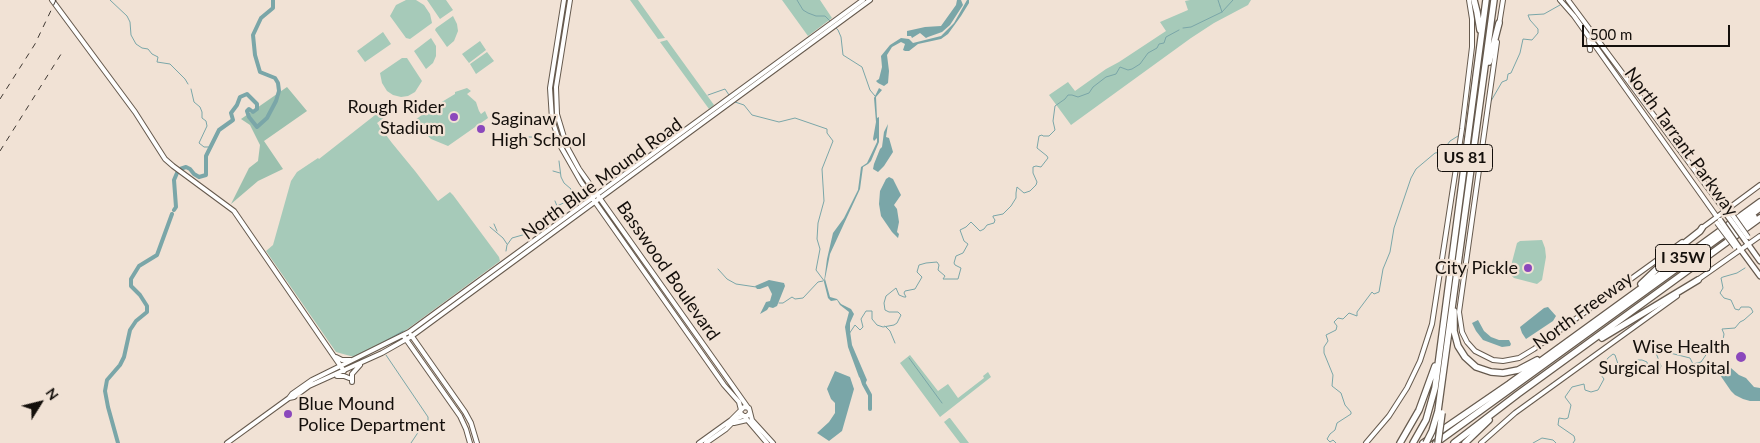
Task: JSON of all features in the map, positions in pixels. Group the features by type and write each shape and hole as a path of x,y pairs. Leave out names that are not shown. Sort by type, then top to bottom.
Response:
{"highway":[{"path":"1474,0 1479,23 1478,59"},
{"name":"US 81","path":"1441,339 1486,0"},
{"name":"US 81","path":"1440,412 1448,335 1494,0"},
{"path":"1480,96 1500,23"},
{"name":"North Freeway","path":"1424,443 1509,384 1760,202"},
{"path":"1438,443 1760,208"},
{"path":"1438,443 1760,213"},
{"name":"North Freeway","path":"1454,443 1518,394 1760,218"},
{"path":"1605,314 1700,232 1702,228"},
{"path":"1554,368 1629,320 1698,280"},
{"path":"1455,286 1454,331 1458,346 1464,357 1473,364 1491,372 1510,372 1525,366 1590,325"},
{"path":"1413,443 1426,420 1435,388 1441,339"},
{"path":"1400,443 1423,402 1435,368 1441,339"},
{"path":"1465,443 1517,397 1518,394"},
{"path":"1438,443 1440,412"},
{"path":"1424,443 1432,431 1440,412"}],"main road":[{"path":"52,0 135,112 165,159 234,211 344,371"},
{"name":"Basswood Boulevard","path":"564,0 550,81 552,114 557,137 565,155 594,200 724,385 739,402 741,410"},
{"name":"Basswood Boulevard","path":"570,0 556,79 557,114 571,157 749,411 752,420 772,443"},
{"name":"North Blue Mound Road","path":"837,22 863,0"},
{"name":"North Blue Mound Road","path":"289,398 316,382 390,350 407,340 599,196 869,0"},
{"path":"1366,443 1389,416 1407,388 1420,361 1434,316 1462,129 1472,47 1472,26 1468,0"},
{"name":"North Freeway","path":"1504,0 1488,99 1459,312 1459,322 1467,342 1484,356 1503,361 1519,358 1712,220 1718,220"},
{"name":"North Tarrant Parkway","path":"1560,0 1760,276"},
{"name":"North Tarrant Parkway","path":"1568,0 1728,213 1760,261"},
{"path":"1589,38 1590,50"},
{"path":"1718,220 1728,213 1730,207 1760,185"},
{"name":"North Blue Mound Road","path":"289,398 302,386 409,332 550,228 594,200"},
{"path":"532,248 533,244 550,232 550,228"},
{"path":"619,237 624,236 631,241"},
{"path":"1481,443 1515,413 1736,253 1738,247 1751,239 1759,237"},
{"path":"409,332 466,412 477,443"},
{"path":"403,335 456,410 468,432 470,443"},
{"path":"418,355 421,354 431,362"},
{"path":"334,356 342,360 354,359"},
{"path":"329,372 336,363 334,356"},
{"path":"332,376 344,376 351,380 352,374 365,361"},
{"path":"227,443 289,398"},
{"path":"698,443 745,407 749,411 742,420 706,443"},
{"path":"741,410 741,414 767,443"},
{"path":"468,432 473,430"}],"green space":[{"path":"406,0 416,0 424,5 430,14 432,23 410,39 406,38 390,16 396,5"},
{"path":"427,0 446,0 453,10 440,19"},
{"path":"630,0 638,0 665,38 658,39"},
{"path":"782,0 820,0 832,18 808,36"},
{"path":"1251,0 1248,5 1191,38 1071,125 1049,95 1068,82 1075,91 1166,31 1160,22 1188,10 1185,1"},
{"path":"453,16 458,31 454,41 447,47 435,30"},
{"path":"383,32 391,44 365,62 357,51"},
{"path":"431,38 436,46 436,56 433,63 426,69 414,51"},
{"path":"667,40 714,105 709,109 660,42"},
{"path":"480,41 486,50 469,63 462,54"},
{"path":"487,52 494,61 476,74 470,64"},
{"path":"402,58 407,58 422,81 415,92 401,97 387,91 382,83 380,73"},
{"path":"287,87 307,111 264,141 283,169 258,181 231,204 249,168 258,161 260,145 250,125 241,119"},
{"name":"Rough Rider Stadium","path":"467,88 471,91 467,94 476,102 481,114 485,111 488,118 448,146 431,139 415,123 415,120 430,109 432,111 440,103 455,94 455,92"},
{"path":"384,108 389,114 377,123 392,143 438,201 450,192 453,195 499,257 500,261 402,333 354,357 336,352 266,251 273,245 291,181 297,172 319,159"},
{"name":"City Pickle","path":"1542,240 1546,257 1542,280 1537,284 1514,278 1511,275 1512,262 1517,243 1520,241"},
{"path":"910,355 938,391 948,384 958,398 984,378 983,376 988,372 991,377 940,417 900,363"},
{"path":"949,418 969,443 960,443 944,422"}],"water":[{"path":"957,0 961,0 963,5 950,25 942,32 926,38 920,33 912,38 907,36 907,31 941,26 956,5"},
{"path":"967,0 969,0 969,3 961,16 948,34 941,39 918,44 909,51 903,50 905,44 901,42 892,47 887,55 888,83 884,86 876,81 879,79 882,67 881,56 890,45 901,38 909,39 913,43 941,36 954,23"},
{"path":"879,88 882,90 876,97 877,118 879,117 879,142 871,161 863,167 860,189 830,254 825,279 830,297 837,299 841,304 851,309 854,314 850,323 852,345 867,380 865,384 859,377 848,347 845,327 849,312 840,305 837,300 831,301 828,298 824,282 833,233 844,218 858,190 861,167 867,163 877,142 877,138 874,141 873,139 876,122 874,98"},
{"path":"888,124 886,137 889,138 893,152 878,172 873,169 874,164 882,147 884,132"},
{"path":"889,177 893,179 901,195 894,205 897,209 899,222 898,238 881,216 879,204 880,191"},
{"path":"769,280 784,283 785,286 777,306 769,307 760,314 766,302 770,301 772,294 768,286 757,289 755,286"},
{"path":"1548,307 1556,316 1553,321 1526,339 1520,327 1544,308"},
{"path":"1478,320 1484,331 1491,337 1499,340 1509,340 1510,346 1502,347 1483,340 1472,323"},
{"path":"1727,367 1746,378 1754,387 1760,388 1760,401 1743,399 1731,391 1720,375"},
{"path":"835,371 850,377 854,389 842,431 829,441 817,433 829,422 835,413 835,403 827,389"}],"waterway":[{"path":"110,0 127,16 130,22 131,35 136,44 148,49 158,57 157,62 170,64 188,84"},
{"path":"180,169 186,167 199,177 206,175 206,156 219,130 233,120 231,113 240,97 247,94 257,104 257,109 253,112 249,109 247,111 257,127 267,118 276,101 279,91 278,83 275,78 260,72 255,55 253,35 261,18 273,8 273,0"},
{"path":"797,0 803,10 816,16 825,16 830,21"},
{"path":"1218,0 1220,6"},
{"path":"1183,28 1191,27 1222,12 1233,0"},
{"path":"1491,101 1502,82 1507,80 1508,74 1511,73 1520,53 1523,39 1532,40 1538,33 1538,29 1528,15 1544,14 1560,5"},
{"path":"1220,6 1222,12"},
{"path":"835,27 841,37 843,55 862,67 870,90 875,96"},
{"path":"849,334 855,325 860,330 863,327 861,319 866,311 872,311 872,319 877,325 883,327 897,323 901,315 898,312 885,310 886,296 896,288 899,295 906,297 905,291 915,289 922,277 917,272 919,265 937,262 939,265 938,270 945,276 943,279 958,279 961,268 954,263 956,256 963,253 968,244 964,241 960,230 971,222 980,231 984,229 987,225 994,223 993,216 1003,214 1011,206 1016,198 1017,187 1024,193 1030,191 1036,185 1033,167 1041,167 1048,158 1037,148 1039,136 1049,136 1055,130 1053,121 1055,106 1068,95 1078,97 1089,93 1093,87 1106,77 1116,74 1120,67 1128,70 1132,69 1140,64 1148,53 1157,48 1159,44 1164,43 1166,37 1179,30"},
{"path":"191,89 194,102 200,107 202,118 206,121 207,126 199,143 204,147 210,147"},
{"path":"708,95 725,89 729,95"},
{"path":"735,102 744,105 752,115 779,122 795,118 827,129 827,133 833,141 822,169 824,201 818,223 817,239 820,249 816,270 825,282"},
{"path":"1336,443 1333,440 1330,442 1327,439 1335,430 1337,423 1351,414 1351,412 1345,405 1341,393 1332,386 1333,375 1324,353 1324,347 1328,341 1326,335 1336,330 1337,326 1334,322 1338,318 1343,319 1349,313 1357,316 1357,312 1372,292 1374,294 1379,292 1383,269 1390,252 1394,228 1411,178 1416,169 1435,153 1442,152 1450,141 1458,136"},
{"path":"529,137 533,137 545,145 555,147"},
{"path":"546,218 557,206 570,200 573,196 571,189 564,183 561,177 559,161"},
{"path":"553,171 560,173"},
{"path":"174,210 176,207 174,180 177,173"},
{"path":"555,201 557,206"},
{"path":"118,443 105,391 107,380 120,365 124,357 130,330 136,321 147,312 147,306 131,286 131,279 139,266 157,255 172,214"},
{"path":"506,251 507,245 512,238 526,234 538,223"},
{"path":"494,224 497,231"},
{"path":"490,227 507,244"},
{"path":"1573,443 1575,440 1574,436 1558,425 1559,418 1568,418 1571,405 1565,397 1572,387 1584,384 1585,390 1591,392 1598,390 1604,379 1601,375 1601,368 1613,354 1620,370 1625,370 1625,365 1636,364 1638,363 1637,360 1642,360 1647,362 1648,368 1655,374 1659,372 1661,366 1656,353 1658,350 1690,358 1693,364 1701,362 1708,352 1723,340 1724,334 1722,329 1735,328 1753,312 1749,307 1741,307 1739,310 1735,309 1731,300 1724,298 1720,293 1723,288 1721,278 1737,273 1745,268"},
{"path":"718,269 727,279 736,284 756,287"},
{"path":"779,303 783,303 792,297 795,299 803,298 818,282 823,281"},
{"path":"885,326 890,331 895,343"},
{"path":"380,344 403,331"},
{"path":"386,355 428,417 428,421 411,443"},
{"path":"909,358 942,403"},
{"path":"862,378 870,395 870,409"},
{"path":"1533,443 1542,438 1553,440 1556,443"}],"railway":[{"path":"0,99 35,44 56,0"},
{"path":"0,151 63,51"}],"place":[{"name":"Rough Rider Stadium","path":"454,117"},
{"name":"Saginaw High School","path":"481,129"},
{"name":"City Pickle","path":"1528,268"},
{"name":"Wise Health Surgical Hospital","path":"1741,357"},
{"name":"Blue Mound Police Department","path":"288,414"}]}
